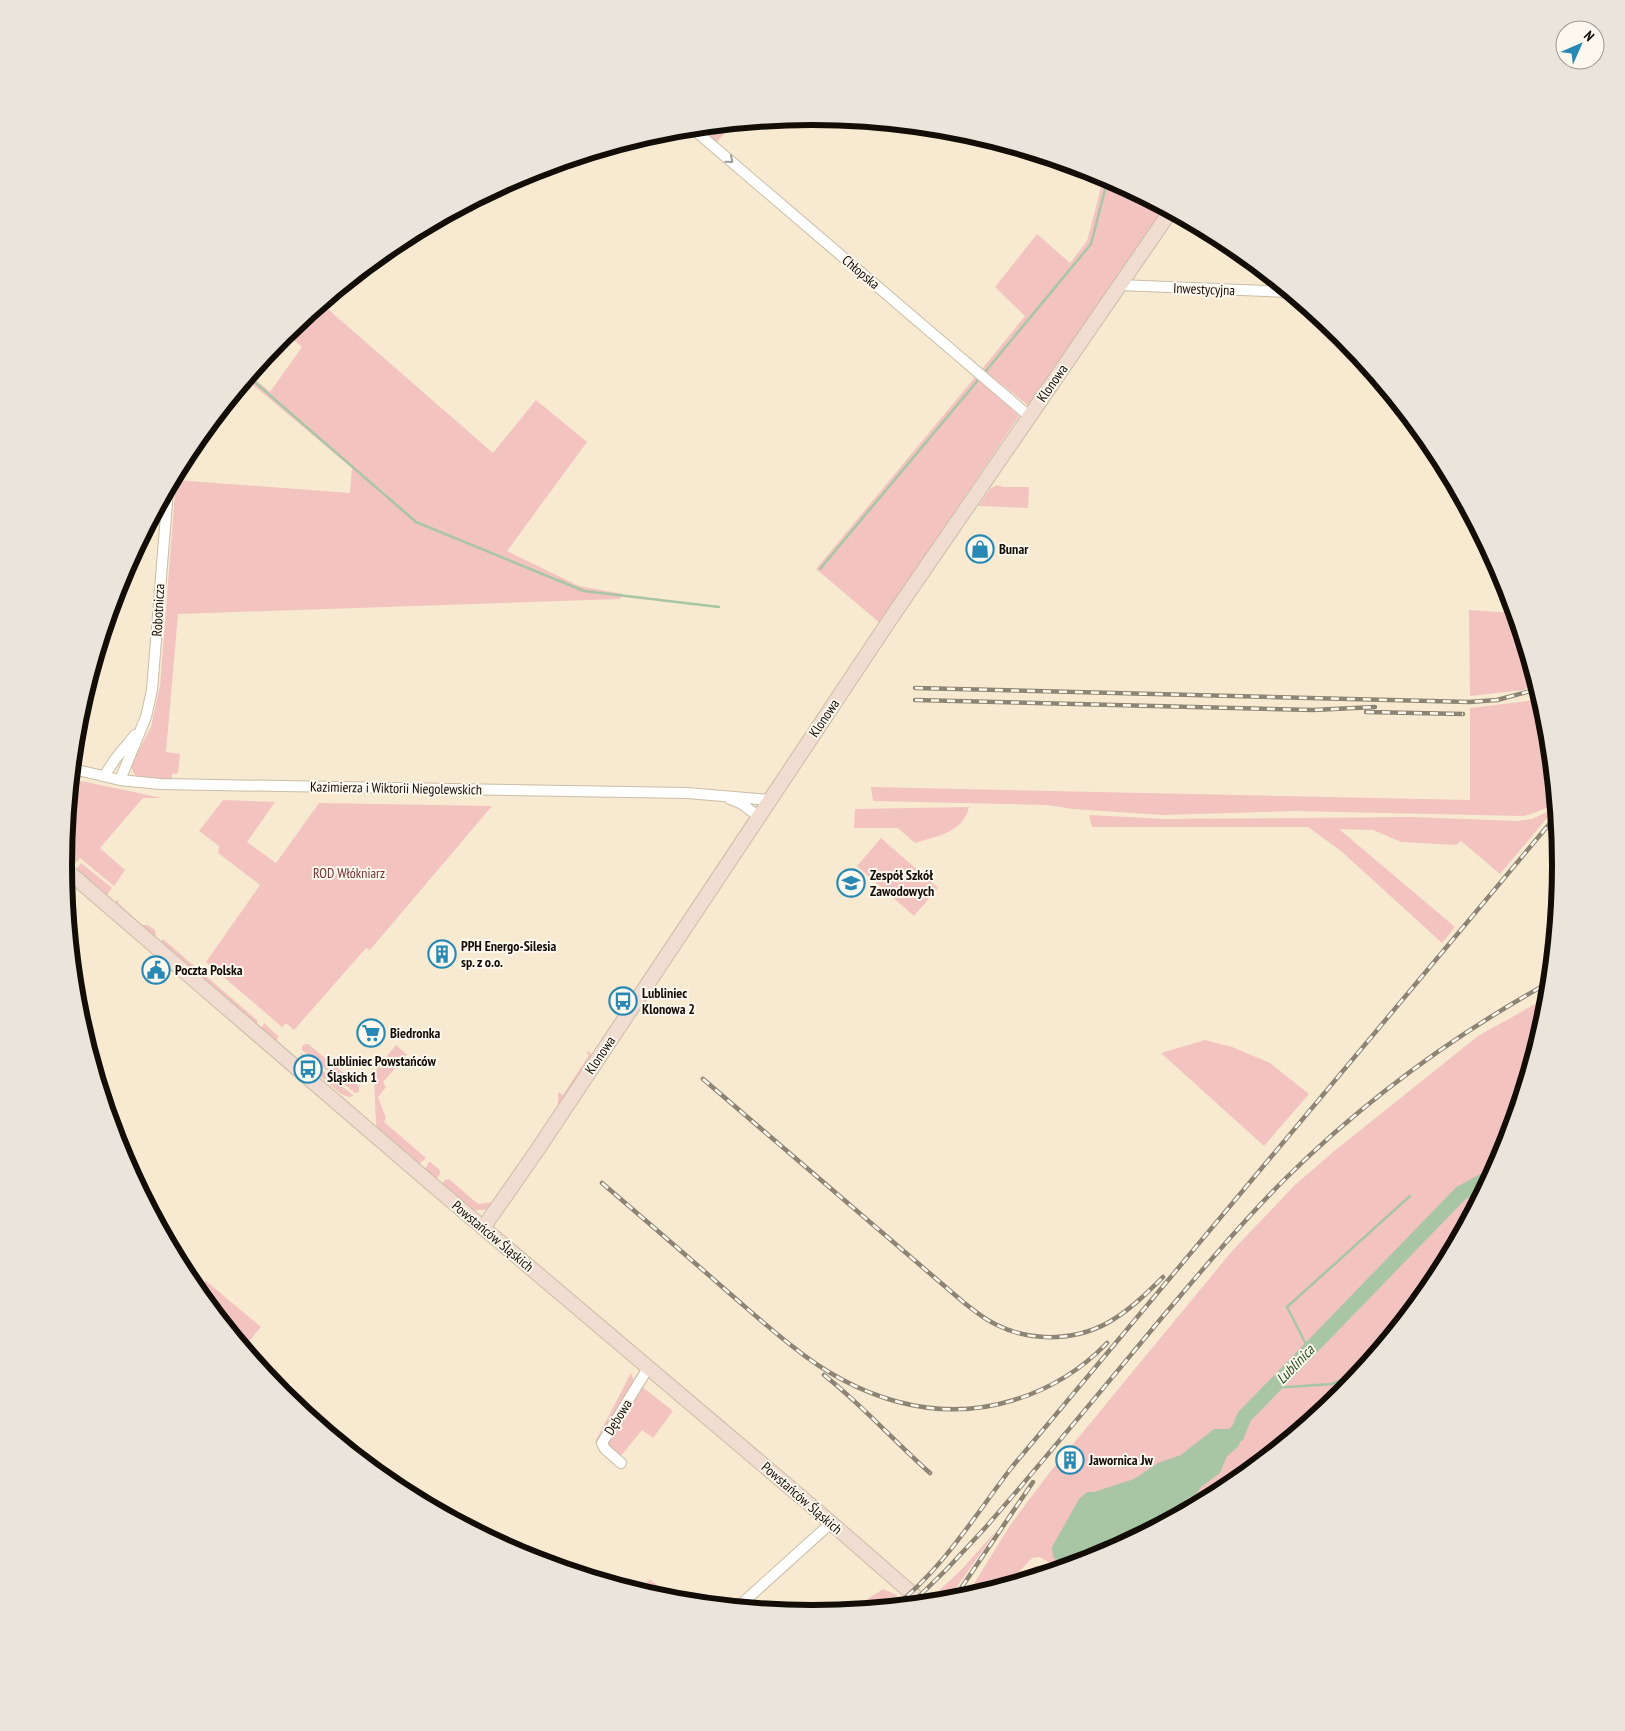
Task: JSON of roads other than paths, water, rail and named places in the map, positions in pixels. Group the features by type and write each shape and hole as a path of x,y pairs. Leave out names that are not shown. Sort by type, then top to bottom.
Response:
{"street":[{"name":"Chłopska","path":"701,135 1029,416"},
{"name":"Klonowa","path":"483,1228 536,1152 891,618 1167,217"},
{"name":"Inwestycyjna","path":"1119,285 1279,292"},
{"name":"Robotnicza","path":"120,780 148,711 153,683 167,505"},
{"name":"Robotnicza","path":"104,776 116,758 141,729"},
{"name":"Kazimierza i Wiktorii Niegolewskich","path":"79,770 120,780 160,784 670,792 770,800"},
{"path":"720,796 742,804 758,816"},
{"name":"Powstańców Śląskich","path":"72,875 483,1228 832,1523 917,1598"},
{"name":"Dębowa","path":"621,1462 605,1449 602,1443 648,1368"},
{"path":"744,1602 832,1523"}],"waterway":[{"path":"985,372 1091,244 1106,186"},
{"path":"820,569 979,379"},
{"path":"254,381 416,522 584,591 719,607"},
{"name":"Lublinica","path":"1237,1435 1244,1417 1461,1193 1481,1182"},
{"path":"1309,1350 1287,1307 1410,1196"},
{"path":"1272,1388 1332,1384 1347,1377"}],"railway":[{"path":"915,688 1469,702 1497,700 1531,691"},
{"path":"915,700 1313,710 1375,707"},
{"path":"1366,712 1463,714"},
{"path":"903,1600 943,1559 1012,1467 1551,822"},
{"path":"918,1598 985,1528 1209,1262 1286,1178 1347,1122 1411,1071 1479,1024 1542,986"},
{"path":"703,1079 962,1301 997,1325 1011,1331 1041,1337 1056,1337 1086,1332 1121,1315 1140,1300 1163,1277"},
{"path":"602,1183 760,1319 816,1364 869,1392 897,1401 925,1407 954,1409 984,1407 1014,1400 1027,1396 1064,1378 1087,1362 1107,1343"},
{"path":"824,1375 852,1398 930,1473"},
{"path":"959,1590 1033,1482"}],"place":[{"name":"Bunar","path":"980,549"},
{"name":"Zespół Szkół Zawodowych","path":"851,883"},
{"name":"PPH Energo-Silesia sp. z o.o.","path":"442,954"},
{"name":"Poczta Polska","path":"156,970"},
{"name":"Lubliniec Klonowa 2","path":"623,1001"},
{"name":"Biedronka","path":"371,1033"},
{"name":"Lubliniec Powstańców Śląskich 1","path":"308,1069"},
{"name":"Jawornica Jw","path":"1070,1460"}],"park label":[{"name":"ROD Włókniarz","path":"349,873"}]}
